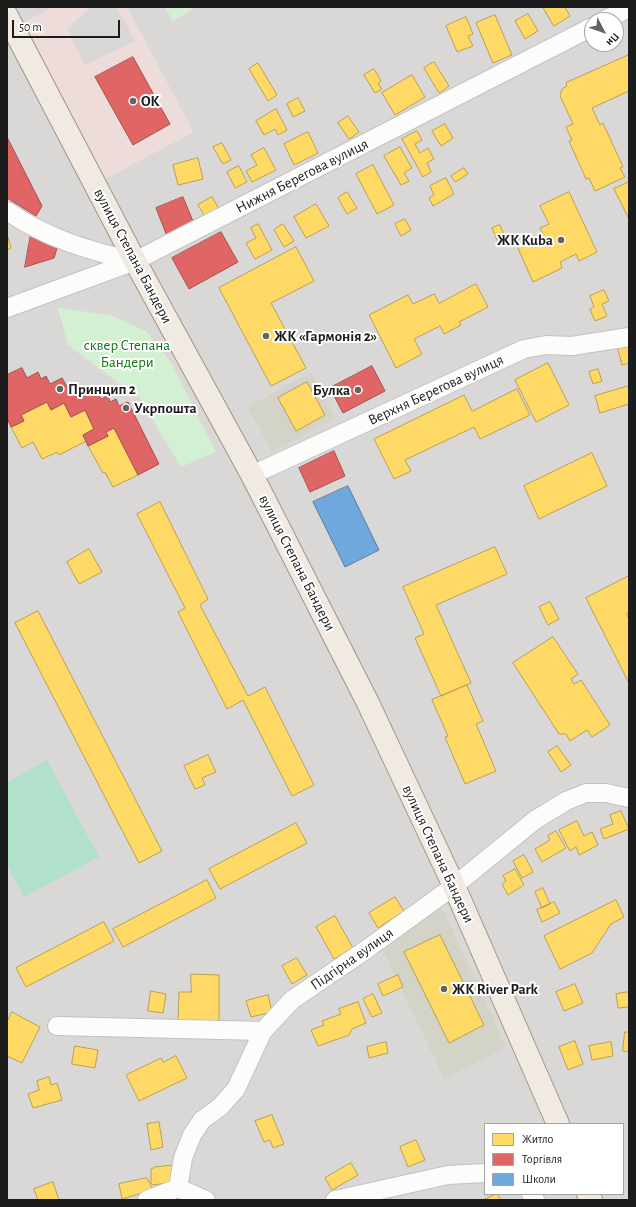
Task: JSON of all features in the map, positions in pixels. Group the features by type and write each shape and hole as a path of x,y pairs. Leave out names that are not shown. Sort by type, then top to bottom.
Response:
{"main road":[{"name":"вулиця Степана Бандери","path":"7,16 135,261 252,475 368,703 454,886 558,1123"}],"street":[{"name":"Нижня Берегова вулиця","path":"7,308 135,261 584,31"},
{"path":"7,211 27,224 78,247 135,261"},
{"name":"Верхня Берегова вулиця","path":"252,475 524,349 546,345 572,346 629,337"},
{"name":"Підгірна вулиця","path":"178,1188 183,1158 192,1135 202,1120 220,1107 236,1089 263,1031 292,1000 367,949 454,886 535,820 566,801 586,793 606,793 629,798"},
{"path":"57,1026 263,1031"},
{"path":"335,1200 448,1175 484,1173"},
{"path":"147,1200 178,1188 206,1200"}],"shaded area":[{"path":"10,7 54,7 19,25"},
{"path":"54,7 127,7 193,132 101,181 19,25"},
{"path":"91,7 117,7 135,41 85,65 67,29"},
{"path":"127,7 165,7 173,21 195,7 629,7 629,1200 598,1200 596,1195 624,1195 624,1123 565,1123 101,181 193,132"},
{"path":"7,30 126,257 7,302"},
{"path":"7,74 67,187 44,200 7,133"},
{"path":"132,269 362,706 551,1123 484,1123 484,1195 582,1195 584,1200 7,1200 7,316"},
{"path":"55,315 68,345 7,373 7,336"},
{"path":"311,372 336,418 272,452 248,407"},
{"path":"361,442 372,465 349,475 338,453"},
{"path":"441,906 506,1047 444,1079 381,946"},
{"path":"536,934 556,970 521,982 504,945"}],"green space":[{"path":"165,7 195,7 173,21"},
{"name":"сквер Степана Бандери","path":"58,308 110,315 146,331 172,364 216,452 181,467 140,399 68,345"},
{"path":"47,760 99,857 24,897 7,865 7,782"}],"building: Житло":[{"path":"543,7 565,7 570,16 554,26"},
{"path":"528,14 538,31 525,39 515,21"},
{"path":"495,15 512,55 493,63 476,23"},
{"path":"466,17 473,34 468,36 473,46 457,52 446,26"},
{"path":"629,55 629,91 592,108 600,125 603,123 623,167 620,168 625,177 595,191 589,178 586,179 569,141 572,140 566,127 573,124 560,96 562,89 567,86 566,83"},
{"path":"434,62 449,86 439,93 424,68"},
{"path":"258,63 277,95 268,101 249,69"},
{"path":"374,69 381,81 378,83 382,89 375,93 364,75"},
{"path":"412,75 425,97 395,115 382,93"},
{"path":"298,98 305,111 293,117 287,104"},
{"path":"276,109 287,130 278,135 275,129 264,135 256,121"},
{"path":"348,116 359,132 349,139 338,123"},
{"path":"445,124 453,138 441,146 432,131"},
{"path":"417,131 422,140 415,144 420,153 428,148 434,159 427,163 431,172 423,177 402,139"},
{"path":"308,132 318,153 294,165 284,144"},
{"path":"222,143 231,160 223,164 213,147"},
{"path":"400,147 412,168 404,173 409,181 401,185 384,156"},
{"path":"264,148 276,170 252,182 246,171 257,165 251,155"},
{"path":"198,158 203,179 178,185 173,165"},
{"path":"373,165 394,205 377,214 356,174"},
{"path":"239,166 247,182 235,188 227,172"},
{"path":"464,168 468,174 455,182 451,176"},
{"path":"446,178 454,194 433,206 429,198 434,195 430,186"},
{"path":"629,182 629,219 614,189"},
{"path":"347,192 357,208 347,214 338,198"},
{"name":"ЖК Kuba","path":"569,192 597,252 579,261 576,254 560,262 562,268 533,282 517,246 543,234 540,228 549,224 540,206"},
{"path":"212,197 219,209 205,217 198,205"},
{"path":"316,204 329,226 306,238 294,217"},
{"path":"405,219 411,230 401,236 395,224"},
{"path":"258,224 272,250 255,259 246,243 256,238 251,228"},
{"path":"283,224 294,241 284,247 274,230"},
{"path":"500,225 506,239 498,242 492,228"},
{"path":"7,234 11,248 7,250"},
{"name":"ЖК «Гармонія 2»","path":"296,247 314,281 271,303 306,368 271,386 219,288"},
{"path":"476,284 488,307 459,322 461,325 444,334 440,326 414,339 422,354 396,368 369,315 408,295 413,304 434,294 439,303"},
{"path":"604,290 609,301 602,304 607,316 595,321 590,309 594,307 590,296"},
{"path":"629,343 629,363 622,365 617,346"},
{"path":"548,363 569,405 536,422 515,380"},
{"path":"598,369 602,381 593,384 589,372"},
{"path":"307,382 325,415 296,431 278,398"},
{"path":"629,386 629,404 600,413 595,396"},
{"path":"517,389 530,415 480,439 474,427 405,460 411,471 394,479 374,439 464,395 472,411"},
{"path":"47,402 51,410 64,403 71,417 85,410 94,429 83,435 86,441 59,455 57,452 42,459 33,442 22,448 11,427 24,421 21,415"},
{"path":"114,428 138,475 113,487 105,472 103,473 88,446 108,436 106,432"},
{"path":"592,453 607,486 539,519 524,486"},
{"path":"160,502 208,599 200,605 248,696 265,687 314,785 292,796 243,700 227,709 178,612 185,608 137,514"},
{"path":"495,547 507,574 436,605 471,683 441,696 415,638 424,634 403,587"},
{"path":"89,549 102,572 79,584 67,562"},
{"path":"629,576 629,612 626,614 629,619 629,683 586,598"},
{"path":"550,602 559,619 548,625 539,607"},
{"path":"38,611 162,851 139,863 15,623"},
{"path":"553,637 578,674 571,679 574,684 581,680 610,725 592,737 587,730 570,741 566,734 559,734 513,663"},
{"path":"467,685 483,721 476,724 496,771 465,784 445,737 448,736 432,700"},
{"path":"557,746 571,765 561,772 548,752"},
{"path":"208,755 216,772 202,778 205,785 195,789 184,766"},
{"path":"621,811 629,829 604,839 600,829 613,824 610,815"},
{"path":"577,821 584,836 592,832 598,845 579,855 576,847 570,851 559,830"},
{"path":"296,823 307,843 220,889 209,869"},
{"path":"556,831 566,848 542,862 535,849 550,840 548,836"},
{"path":"524,855 533,872 522,878 513,861"},
{"path":"515,869 524,885 508,895 502,884 506,881 503,876"},
{"path":"207,880 216,898 123,947 113,929"},
{"path":"543,888 550,904 542,908 535,892"},
{"path":"395,897 404,911 378,928 369,913"},
{"path":"616,900 624,917 611,924 592,953 560,969 544,936"},
{"path":"554,902 560,913 542,922 537,910"},
{"path":"335,916 353,948 334,959 316,927"},
{"path":"104,922 114,941 26,987 16,968"},
{"name":"ЖК River Park","path":"440,935 484,1025 449,1043 404,952"},
{"path":"297,958 307,975 292,984 282,966"},
{"path":"191,974 219,975 219,1023 178,1022 179,992 191,992"},
{"path":"398,975 403,987 383,996 378,984"},
{"path":"575,984 583,1003 564,1011 556,992"},
{"path":"151,991 166,994 163,1013 148,1011"},
{"path":"629,992 629,1007 618,1008 616,994"},
{"path":"373,994 382,1013 372,1017 363,999"},
{"path":"268,995 272,1012 251,1017 246,1001"},
{"path":"358,1002 366,1023 352,1029 349,1035 318,1046 311,1030 324,1025 322,1021 341,1014 339,1009"},
{"path":"12,1012 40,1027 22,1063 7,1056 7,1022"},
{"path":"625,1032 629,1032 629,1052 623,1051"},
{"path":"575,1041 583,1064 568,1070 559,1047"},
{"path":"386,1042 388,1053 369,1058 367,1047"},
{"path":"611,1042 613,1056 592,1060 589,1046"},
{"path":"75,1046 98,1050 95,1068 72,1064"},
{"path":"176,1056 187,1078 139,1101 126,1075 161,1058 163,1062"},
{"path":"49,1077 51,1085 57,1083 62,1100 33,1108 28,1094 39,1090 37,1081"},
{"path":"272,1115 284,1144 273,1148 270,1140 264,1142 255,1121"},
{"path":"159,1122 163,1147 151,1150 147,1124"},
{"path":"416,1140 425,1160 408,1167 400,1147"},
{"path":"351,1163 358,1175 332,1190 325,1178"},
{"path":"176,1165 175,1182 153,1185 151,1183 151,1169 155,1167"},
{"path":"147,1178 153,1190 122,1199 119,1184"},
{"path":"53,1182 59,1200 38,1200 34,1189"},
{"path":"498,1195 501,1200 483,1200"}],"building: Торгівля":[{"path":"133,57 170,124 133,145 95,77"},
{"path":"7,137 42,206 36,216 7,198"},
{"path":"183,197 195,226 167,236 156,208"},
{"path":"221,232 238,262 189,289 172,258"},
{"path":"31,234 58,245 54,258 25,267"},
{"path":"372,366 385,391 343,413 330,388"},
{"path":"22,368 27,378 38,372 41,379 46,376 50,384 62,378 69,390 79,385 83,393 90,389 92,395 97,392 101,399 108,396 110,402 116,399 119,406 128,402 159,464 138,475 114,428 106,432 108,436 88,446 83,435 94,429 85,410 71,417 64,403 51,410 47,402 21,415 24,421 11,427 7,418 7,375"},
{"path":"334,451 345,476 310,492 299,468"}],"building: Школи":[{"path":"348,486 379,550 345,567 313,502"}],"place":[{"name":"OK","path":"133,101"},
{"name":"ЖК Kuba","path":"561,240"},
{"name":"ЖК «Гармонія 2»","path":"266,336"},
{"name":"Принцип 2","path":"60,389"},
{"name":"Булка","path":"358,390"},
{"name":"Укрпошта","path":"126,408"},
{"name":"ЖК River Park","path":"444,989"}]}
